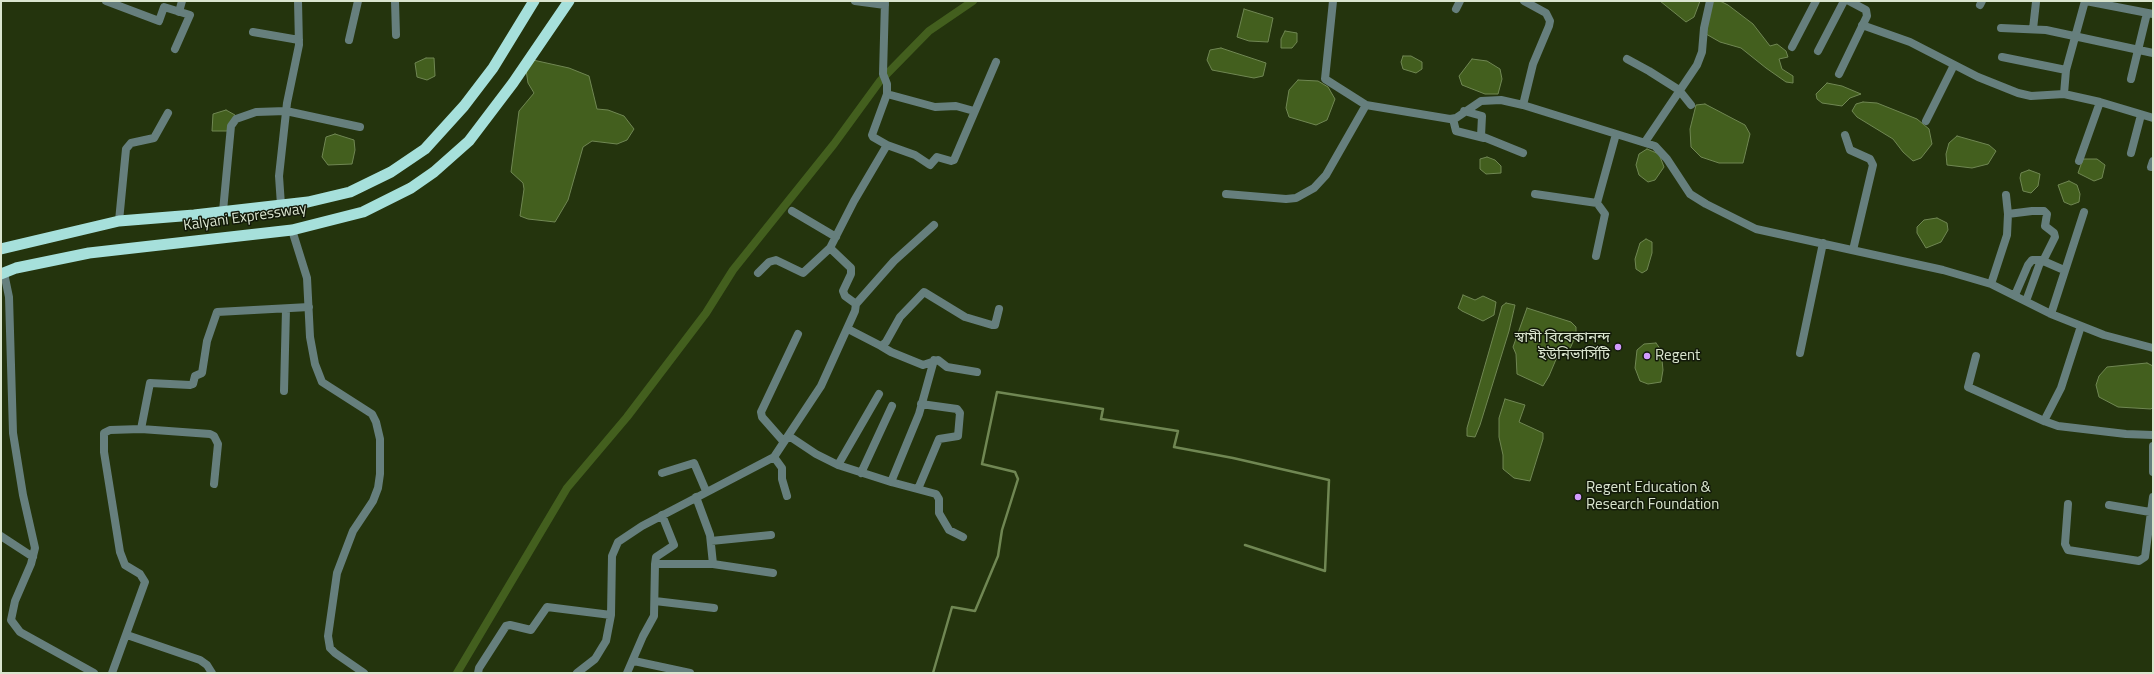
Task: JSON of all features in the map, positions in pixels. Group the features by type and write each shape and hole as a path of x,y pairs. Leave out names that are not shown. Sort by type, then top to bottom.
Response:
{"highway":[{"name":"Kalyani Expressway","path":"1,249 119,221 308,202 350,192 391,172 425,149 464,106 493,68 534,1"},
{"name":"Kalyani Expressway","path":"3,274 16,268 90,253 292,230 364,212 411,188 434,172 469,141 513,84 569,1"}],"street":[{"path":"106,1 159,21 164,7 190,15 175,49"},
{"path":"179,12 182,1"},
{"path":"281,205 279,176 286,111 299,40 298,1"},
{"path":"349,40 358,1"},
{"path":"395,1 396,36"},
{"path":"855,1 885,3 883,74 887,84 887,94 872,135 887,145 916,156 930,166 937,157 952,161 996,62"},
{"path":"1333,1 1325,79 1366,105 1453,119 1481,101 1489,100 1523,105 1645,142 1655,146 1686,189 1706,204 1756,229 1823,243 1905,263 1943,270 1991,284 2051,314 2081,326 2104,335 2153,348"},
{"path":"1523,105 1533,64 1550,26 1550,20 1546,13 1524,1"},
{"path":"1645,142 1679,90 1698,65 1702,52 1704,28 1710,1"},
{"path":"1792,47 1816,1"},
{"path":"1818,51 1844,1"},
{"path":"1839,74 1867,16 1867,12 1849,1"},
{"path":"2064,94 2066,70 2086,1 2150,14 2138,49 2132,79"},
{"path":"2033,29 2036,2"},
{"path":"1862,26 1910,42 1978,77 2031,96 2064,94 2100,102 2153,118"},
{"path":"2001,28 2033,29 2076,36 2153,53"},
{"path":"253,32 299,40"},
{"path":"2002,57 2066,70"},
{"path":"1627,59 1679,90 1691,105"},
{"path":"1926,121 1954,65"},
{"path":"887,94 935,107 956,106 974,111"},
{"path":"2079,162 2100,102"},
{"path":"1226,194 1286,199 1296,198 1314,188 1326,175 1366,105"},
{"path":"223,211 233,123 236,119 256,112 286,111 360,127"},
{"path":"1464,111 1482,116 1480,132 1484,138"},
{"path":"119,221 126,149 131,143 154,138 168,113"},
{"path":"2131,153 2141,115"},
{"path":"1453,119 1456,131 1484,138 1522,153"},
{"path":"1597,203 1616,134"},
{"path":"1846,135 1850,150 1870,159 1873,165 1853,250"},
{"path":"758,273 769,262 776,260 803,273 830,248 854,201 887,145"},
{"path":"1535,194 1597,203 1605,214 1596,256"},
{"path":"1991,284 2007,235 2008,214 2006,194"},
{"path":"792,211 836,237"},
{"path":"2008,214 2044,211 2047,214 2046,226 2054,233 2055,237 2042,261 2026,301"},
{"path":"2051,314 2084,212"},
{"path":"577,673 595,659 604,646 611,615 611,564 614,548 622,538 662,515 774,457 821,386 848,329 856,304 894,261 934,226"},
{"path":"292,230 307,278 312,350 322,382 372,414 376,422 380,439 381,460 378,488 373,501 353,531 337,573 328,636 330,648 364,673"},
{"path":"1800,353 1823,243"},
{"path":"830,248 851,268 851,274 844,288 843,294 856,304"},
{"path":"2015,295 2030,262 2035,259 2064,270"},
{"path":"3,274 9,297 10,394 13,433 23,495 34,542 33,556 16,601 12,614 12,624 31,640 94,673"},
{"path":"881,346 886,342 900,317 924,292 962,316 992,325 995,325 999,309"},
{"path":"142,429 150,383 190,385 193,384 195,376 202,373 207,341 217,312 309,307"},
{"path":"284,391 286,309"},
{"path":"2044,421 2061,388 2081,326"},
{"path":"848,329 891,352 923,365 934,360 940,360 946,367 976,372"},
{"path":"798,334 761,412 762,417 787,439 838,465 938,495 939,513 949,530 963,537"},
{"path":"1976,356 1968,382 1968,387 2044,421 2058,426 2126,434 2153,435"},
{"path":"891,482 921,404 934,360"},
{"path":"838,465 879,394"},
{"path":"918,489 939,438 958,436 960,413 957,409 921,404"},
{"path":"861,473 892,406"},
{"path":"112,673 145,582 140,574 122,561 104,452 104,435 110,430 142,429 210,434 214,436 218,444 214,484"},
{"path":"2153,446 2153,472"},
{"path":"774,457 782,468 782,479 787,496"},
{"path":"662,473 694,463 706,491"},
{"path":"696,497 712,541 713,564"},
{"path":"2068,504 2065,544 2068,550 2138,561 2144,559 2150,546 2150,512 2153,497"},
{"path":"2110,505 2150,512"},
{"path":"627,673 634,661 643,636 654,616 656,557 674,544 662,515"},
{"path":"712,541 771,535"},
{"path":"1,536 33,556"},
{"path":"656,564 713,564 773,573"},
{"path":"655,601 714,608"},
{"path":"478,673 479,668 506,626 510,625 531,630 547,607 611,615"},
{"path":"126,635 200,660 207,665 212,673"},
{"path":"634,661 690,673"}],"shaded area":[{"path":"1660,1 1700,1 1694,17 1686,22"},
{"path":"1712,1 1720,1 1728,5 1753,24 1770,46 1777,44 1786,51 1788,57 1779,59 1782,69 1793,76 1793,83 1786,82 1741,48 1720,42 1706,34"},
{"path":"1244,9 1273,18 1268,42 1249,41 1237,37"},
{"path":"1285,31 1297,33 1297,42 1292,48 1281,48 1281,39"},
{"path":"1221,48 1266,63 1263,76 1254,78 1212,70 1207,60 1210,50"},
{"path":"1403,56 1411,56 1422,62 1422,69 1416,73 1403,69 1401,62"},
{"path":"426,58 434,58 435,76 427,80 417,77 415,63"},
{"path":"1472,59 1487,61 1500,69 1502,79 1498,94 1485,94 1462,85 1459,76"},
{"path":"533,60 569,68 589,76 597,109 608,110 624,116 634,129 627,140 617,144 592,141 583,147 568,200 555,222 528,219 520,216 524,189 523,183 511,172 519,111 534,93 528,83 526,70"},
{"path":"1298,80 1318,81 1328,87 1335,99 1327,120 1316,125 1289,117 1286,108 1289,90"},
{"path":"1827,83 1842,86 1861,94 1850,98 1842,106 1822,103 1817,99 1816,94"},
{"path":"1863,102 1877,103 1917,119 1929,129 1932,144 1921,158 1913,161 1903,152 1893,139 1857,117 1852,111 1856,104"},
{"path":"1705,104 1745,125 1750,134 1743,163 1719,163 1701,157 1691,147 1690,129 1696,105"},
{"path":"226,110 235,115 233,131 212,131 213,114"},
{"path":"335,134 354,140 355,150 352,164 328,165 322,157 326,137"},
{"path":"1957,136 1989,145 1996,151 1988,164 1972,168 1947,165 1946,154 1949,143"},
{"path":"1647,149 1659,154 1664,167 1655,180 1648,182 1639,175 1636,165 1639,154"},
{"path":"1487,157 1495,160 1501,166 1501,173 1486,174 1480,169 1480,159"},
{"path":"2083,159 2097,159 2105,165 2102,178 2094,181 2078,173"},
{"path":"2029,170 2040,174 2038,186 2031,193 2023,191 2020,178 2021,173"},
{"path":"2069,181 2077,185 2080,194 2079,202 2071,205 2064,202 2058,185"},
{"path":"1937,218 1947,223 1948,230 1941,242 1926,248 1917,233 1917,227 1924,220"},
{"path":"1646,239 1652,242 1652,253 1647,270 1642,273 1636,269 1635,259 1640,243"},
{"path":"1463,295 1475,300 1483,296 1496,302 1494,315 1483,321 1462,311 1458,308"},
{"path":"1506,303 1515,305 1509,331 1480,425 1475,437 1467,436 1467,428 1502,306"},
{"path":"1527,308 1571,322 1576,327 1576,335 1569,351 1557,357 1543,386 1517,374 1516,354 1513,347"},
{"path":"1656,343 1661,350 1663,370 1661,382 1648,384 1640,381 1635,368 1637,350 1644,344"},
{"path":"2147,363 2153,366 2153,407 2151,409 2118,407 2099,397 2096,385 2099,376 2107,367"},
{"path":"1505,399 1525,405 1519,422 1543,433 1543,439 1530,481 1514,478 1503,469 1503,455 1499,437 1499,418"}],"waterway":[{"path":"457,673 567,488 627,417 706,313 733,270 834,144 880,81 929,31 973,1"},
{"path":"933,673 952,607 975,611 998,556 1002,530 1018,479 1015,472 982,464 997,392 1103,409 1101,419 1178,431 1174,447 1233,458 1329,480 1325,571 1245,545"}],"place":[{"name":"স্বামী বিবেকানন্দ ইউনিভার্সিটি","path":"1618,347"},
{"name":"Regent","path":"1647,356"},
{"name":"Regent Education & Research Foundation","path":"1578,497"}]}
